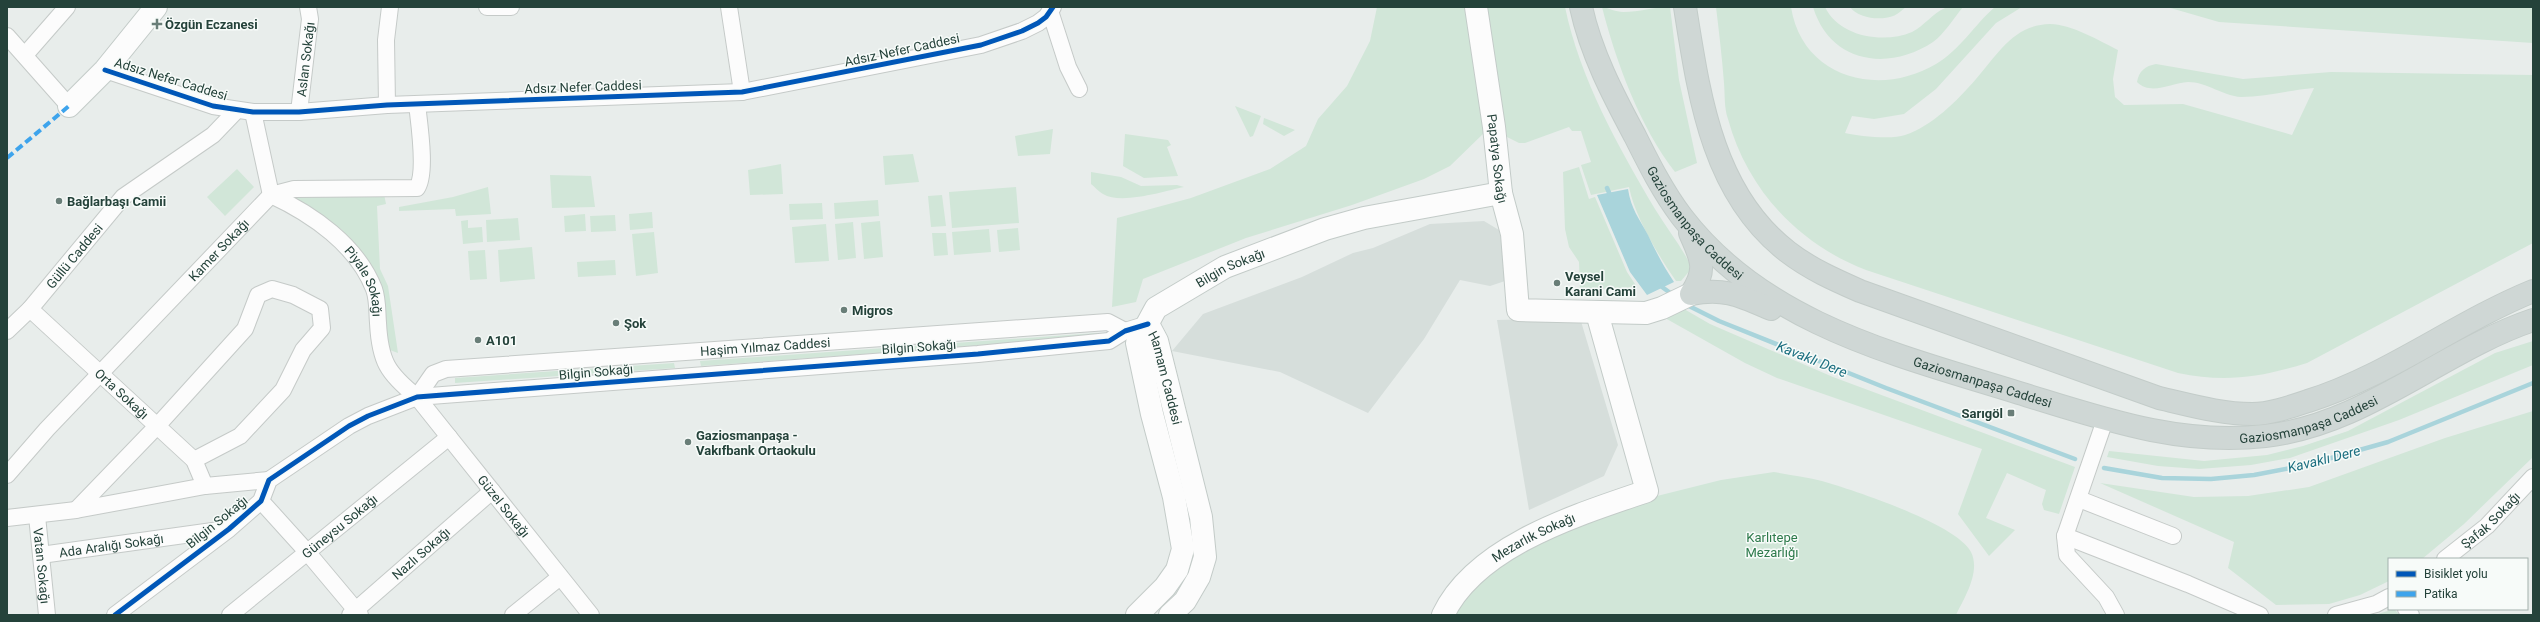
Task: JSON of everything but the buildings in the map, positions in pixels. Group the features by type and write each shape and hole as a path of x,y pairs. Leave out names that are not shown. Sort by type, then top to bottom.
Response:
{"main road":[{"path":"68,106 105,70 156,7"},
{"name":"Papatya Sokağı","path":"1476,7 1494,127 1500,192 1512,234 1518,310 1597,313"},
{"name":"Gaziosmanpaşa Caddesi","path":"1581,7 1586,28 1612,91 1658,179 1683,218 1727,266 1762,293 1794,312 1826,326 1943,369 2105,420 2142,430 2221,438 2274,434 2334,418 2365,405 2472,347 2533,320"},
{"name":"Gaziosmanpaşa Caddesi","path":"1685,7 1698,86 1708,127 1721,163 1732,186 1745,206 1772,239 1789,253 1813,269 1860,292 2160,398 2204,408 2253,414 2300,404 2361,382 2487,313 2533,291"},
{"name":"Bilgin Sokağı","path":"1148,324 1156,308 1195,283 1225,267 1277,246 1364,218 1500,192"},
{"path":"1683,218 1702,262 1700,279 1691,294"},
{"path":"1597,313 1646,313 1662,308 1691,294 1711,290 1733,293 1773,310 1826,326"},
{"name":"Mezarlık Sokağı","path":"1443,615 1448,604 1470,577 1492,560 1532,536 1597,508 1647,491 1597,313"},
{"name":"Hamam Caddesi","path":"1137,615 1165,587 1177,570 1183,549 1174,497 1152,414 1137,343 1148,324 1158,341 1201,517 1205,557 1199,577 1185,601 1170,615"}],"street":[{"path":"25,56 67,7"},
{"name":"Aslan Sokağı","path":"299,112 310,19 308,7"},
{"path":"387,105 386,40 390,7"},
{"path":"487,7 511,7"},
{"path":"729,7 742,92"},
{"path":"1052,9 1068,67 1079,89"},
{"name":"Adsız Nefer Caddesi","path":"105,70 213,106 253,112 299,112 387,105 742,92 981,44 1022,31 1038,23 1052,9"},
{"path":"7,36 68,106"},
{"path":"253,112 271,194 294,189 417,188 421,182 421,168 417,104"},
{"name":"Güllü Caddesi","path":"7,331 30,309 123,197 213,135 237,110"},
{"name":"Kamer Sokağı","path":"7,475 100,372 271,194"},
{"name":"Piyale Sokağı","path":"271,194 293,205 339,240 363,268 376,297 380,343 387,369 397,381 417,397"},
{"path":"76,510 158,425 245,329 258,295 272,288 293,295 320,309 322,328 303,350 284,390 240,436 194,460"},
{"name":"Orta Sokağı","path":"30,309 158,425 194,460 205,486"},
{"name":"Haşim Yılmaz Caddesi","path":"417,397 433,374 446,369 1108,322 1125,331"},
{"name":"Bilgin Sokağı","path":"120,614 229,529 261,501 269,480 349,426 368,416 417,397 978,354 1109,341 1125,331 1148,324"},
{"path":"688,353 689,375"},
{"name":"Güzel Sokağı","path":"417,397 448,438 592,615"},
{"path":"2105,420 2065,536 2067,555 2106,597 2116,615"},
{"name":"Güneysu Sokağı","path":"230,615 448,438"},
{"name":"Şafak Sokağı","path":"2446,558 2487,526 2533,477"},
{"path":"7,518 36,516 76,510 205,486 269,480"},
{"name":"Nazlı Sokağı","path":"355,613 492,491"},
{"path":"2079,499 2173,536"},
{"path":"261,501 308,553 355,613"},
{"name":"Vatan Sokağı","path":"36,516 46,615"},
{"name":"Ada Aralığı Sokağı","path":"41,555 229,529"},
{"path":"2065,536 2188,584 2260,615"},
{"path":"512,615 560,577"},
{"path":"2336,615 2376,604 2388,598"}],"shaded area":[{"path":"1484,221 1499,230 1508,280 1490,286 1460,280 1424,339 1368,413 1280,372 1172,351 1203,314 1302,277 1353,253 1373,248 1430,224"},
{"path":"1580,318 1618,445 1604,476 1529,510 1497,320"}],"green space":[{"path":"1377,7 1465,7 1485,132 1450,166 1424,179 1352,205 1246,238 1143,279 1136,302 1112,307 1117,218 1191,198 1270,169 1306,146 1318,119 1347,86 1370,41"},
{"path":"1485,7 1565,7 1580,60 1590,86 1614,136 1641,185 1692,268 1681,281 1676,281 1648,236 1636,211 1629,187 1591,195 1581,165 1591,162 1581,131 1572,131 1569,127 1525,143 1519,143 1507,137"},
{"path":"1602,7 1623,12 1670,7 1679,80 1697,163 1675,172 1662,154 1640,115 1622,72"},
{"path":"1716,7 1791,7 1798,31 1810,51 1827,65 1846,75 1868,80 1891,79 1914,74 1936,64 1953,52 1995,7 2022,7 1996,23 1936,89 1904,114 1874,119 1852,116 1845,133 1875,137 1905,135 1925,126 1944,112 1961,96 2007,42 2026,30 2037,26 2050,24 2076,30 2118,50 2113,79 2115,97 2124,105 2183,104 2292,135 2314,88 2259,96 2241,97 2228,94 2202,84 2188,82 2161,88 2148,88 2137,82 2139,75 2149,66 2156,64 2243,79 2331,72 2533,75 2533,243 2307,363 2274,372 2243,377 2212,378 2178,373 1866,270 1841,259 1818,245 1797,229 1762,191 1748,168 1737,145 1726,110"},
{"path":"1813,7 1825,7 1832,17 1851,31 1863,35 1889,37 1901,36 1912,32 1936,13 1947,7 1963,7 1945,30 1933,42 1916,51 1898,57 1880,59 1862,57 1847,51 1833,40 1821,26"},
{"path":"1850,7 1906,7 1898,14 1888,18 1870,18 1858,14"},
{"path":"2167,7 2533,7 2533,43 2219,22"},
{"path":"1235,106 1261,116 1253,136 1250,137"},
{"path":"1264,118 1295,130 1284,136 1263,124"},
{"path":"1053,129 1050,154 1018,156 1015,136"},
{"path":"1125,134 1168,140 1171,145 1167,147 1178,176 1144,178 1123,166"},
{"path":"913,154 919,182 885,185 883,156"},
{"path":"781,164 783,194 750,195 748,170"},
{"path":"1579,167 1589,199 1595,197 1627,272 1637,287 1580,290 1579,262 1569,247 1565,229 1563,172"},
{"path":"237,169 254,187 225,216 207,197"},
{"path":"1091,172 1121,177 1141,186 1177,185 1184,187 1132,198 1111,197 1102,193 1091,184"},
{"path":"550,175 591,176 595,207 552,208"},
{"path":"488,187 491,214 456,216 455,209 399,211 399,207 453,197"},
{"path":"1016,187 1019,223 952,228 949,192"},
{"path":"384,194 386,204 377,206 380,269 388,286 398,353 387,349 360,254 342,230 297,200 297,196"},
{"path":"942,195 946,226 931,227 928,196"},
{"path":"878,200 879,216 835,219 834,203"},
{"path":"822,203 823,219 790,220 789,204"},
{"path":"652,212 653,228 630,230 629,214"},
{"path":"585,214 586,231 565,232 564,216"},
{"path":"615,215 616,231 591,232 590,216"},
{"path":"518,218 520,240 487,242 486,220"},
{"path":"468,220 468,228 482,227 483,242 463,244 461,221"},
{"path":"880,221 883,257 864,259 861,223"},
{"path":"853,222 856,258 838,260 835,224"},
{"path":"826,224 829,261 795,263 792,227"},
{"path":"1018,228 1020,250 999,252 997,230"},
{"path":"989,229 991,252 954,255 952,232"},
{"path":"654,232 658,273 636,276 632,234"},
{"path":"932,233 946,233 948,255 934,256"},
{"path":"532,247 535,279 500,282 498,250"},
{"path":"485,250 487,279 470,280 468,251"},
{"path":"615,260 616,275 578,277 577,262"},
{"path":"1684,309 1710,324 1833,377 2075,467 2059,514 2044,510 2042,504 2046,490 2007,473 1986,518 2015,530 1989,556 1958,514 1982,449 1777,378 1745,363 1665,318"},
{"path":"1097,333 1097,337 701,366 700,361"},
{"path":"2533,341 2533,365 2399,420 2290,458 2251,465 2199,469 2158,466 2107,457 2109,451 2204,461 2267,455 2303,446 2348,431 2495,353"},
{"path":"674,363 675,368 455,383 455,378"},
{"path":"2533,411 2533,457 2464,524 2423,558 2388,558 2388,581 2360,595 2329,604 2276,605 2228,568 2234,542 2100,483 2194,497 2248,496 2309,487 2445,438"},
{"name":"Karlıtepe Mezarlığı","path":"1774,472 1822,481 1879,500 1926,520 1946,530 1962,541 1971,552 1974,560 1974,568 1967,593 1956,615 1453,615 1480,580 1555,531 1641,500 1721,480"},
{"path":"2395,610 2400,615 2375,615"}],"water":[{"path":"1628,189 1631,202 1636,213 1674,282 1647,295 1630,272 1597,195"}],"waterway":[{"name":"Kavaklı Dere","path":"1607,188 1611,197"},
{"name":"Kavaklı Dere","path":"1658,284 1673,295"},
{"name":"Kavaklı Dere","path":"1685,304 1719,321 1886,388 2075,459"},
{"name":"Kavaklı Dere","path":"2104,468 2162,478 2211,479 2254,475 2306,465 2388,442 2533,383"}],"marked path":[{"path":"7,158 69,106"}],"cycle path":[{"path":"105,70 213,106 253,112 299,112 387,105 742,92 981,45 1022,31 1038,23 1046,17 1053,7"},
{"path":"115,615 229,529 261,501 269,480 349,426 368,416 417,397 978,354 1109,341 1125,331 1148,324"}],"place":[{"name":"Özgün Eczanesi","path":"157,24"},
{"name":"Bağlarbaşı Camii","path":"59,201"},
{"name":"Veysel Karani Cami","path":"1557,283"},
{"name":"Migros","path":"844,310"},
{"name":"Şok","path":"616,323"},
{"name":"A101","path":"478,340"},
{"name":"Sarıgöl","path":"2011,413"},
{"name":"Gaziosmanpaşa - Vakıfbank Ortaokulu","path":"688,442"}]}
